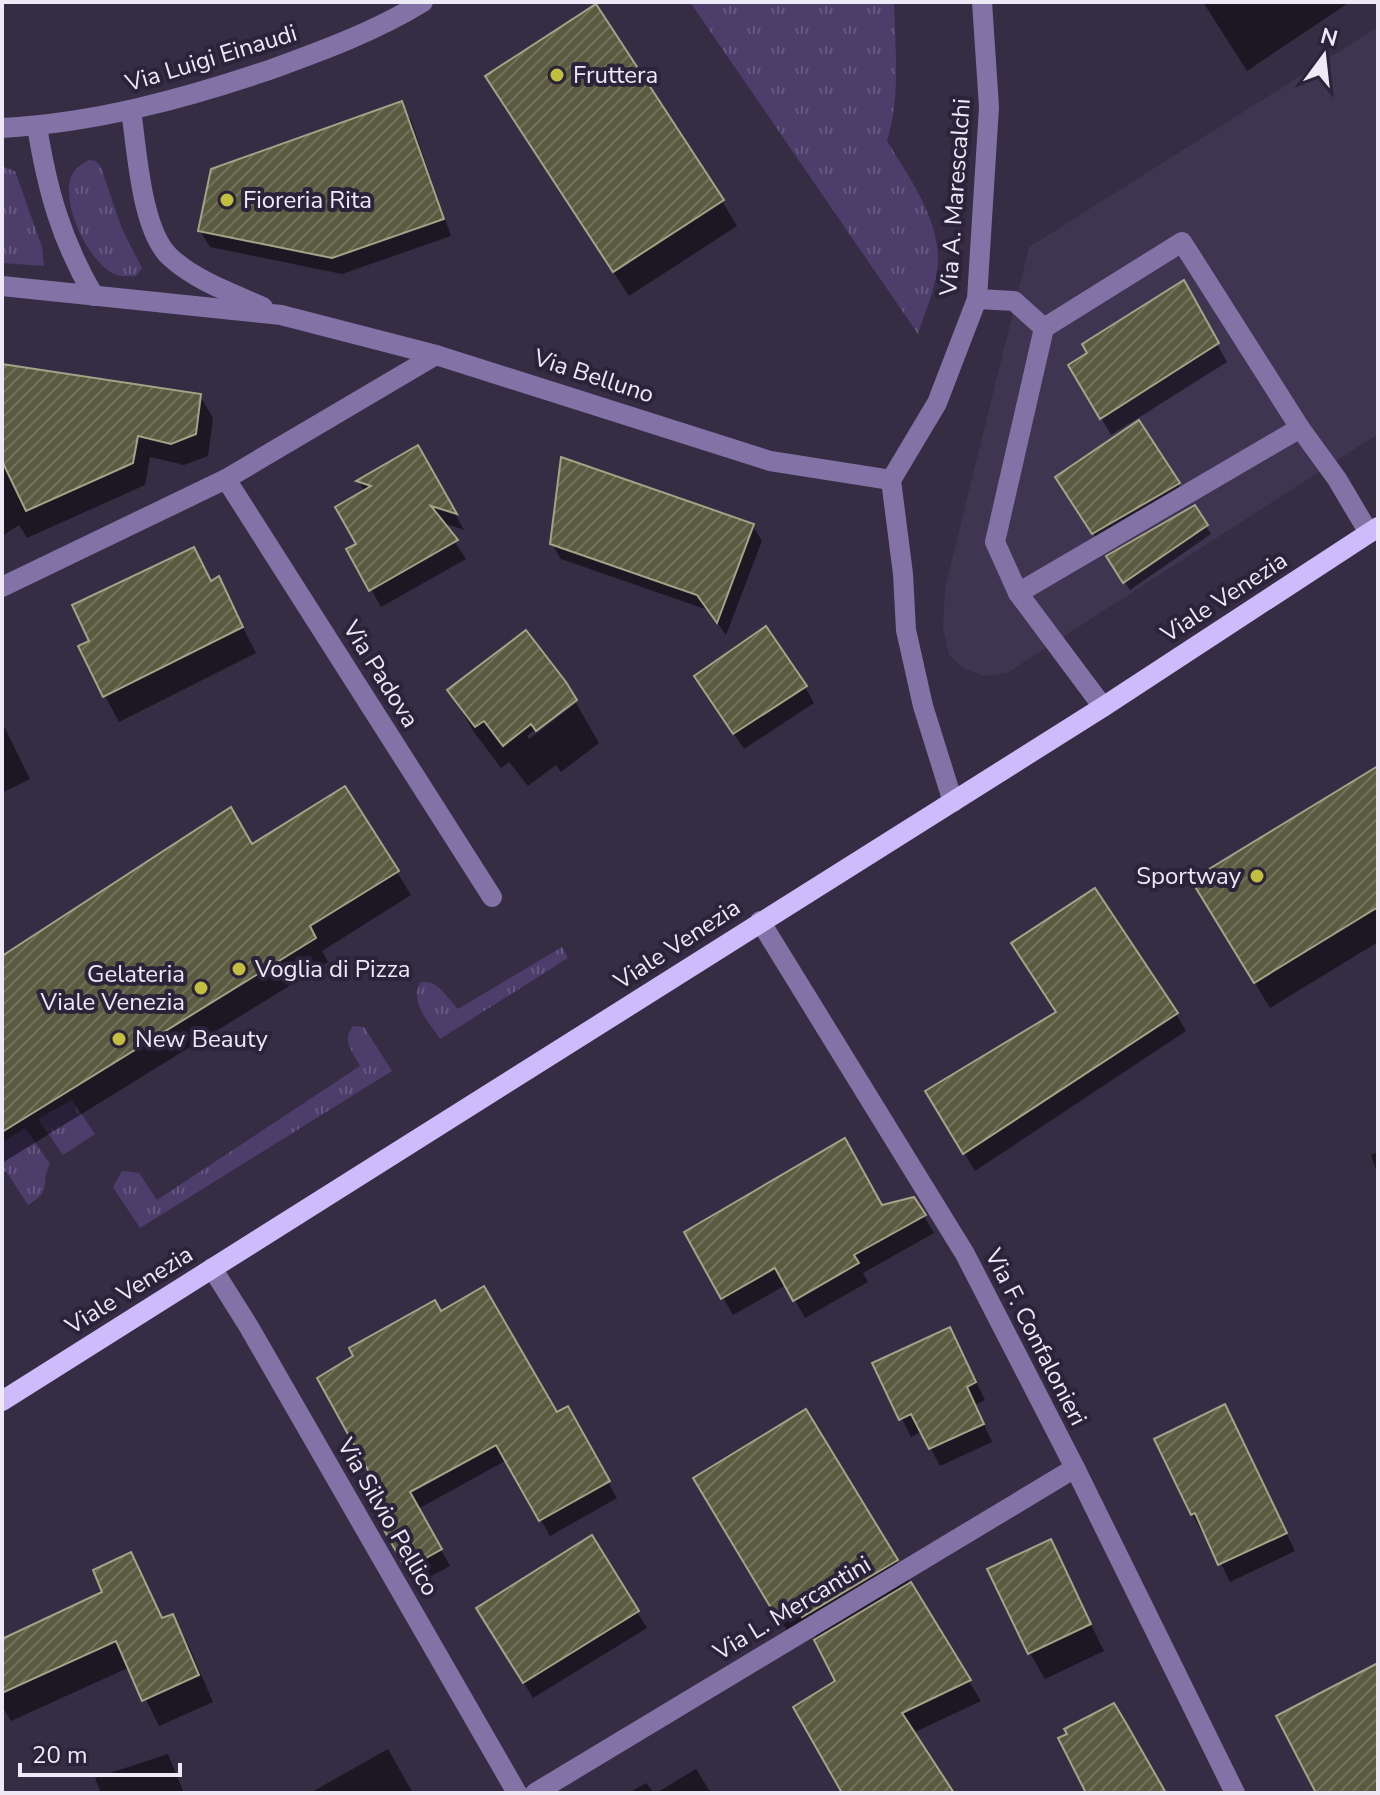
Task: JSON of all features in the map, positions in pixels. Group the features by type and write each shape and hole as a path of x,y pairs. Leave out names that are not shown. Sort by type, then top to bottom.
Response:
{"main road":[{"name":"Viale Venezia","path":"2,1401 1103,707 1373,530"}],"street":[{"name":"Via Luigi Einaudi","path":"2,128 37,126 131,110 233,82 362,34 423,2"},
{"name":"Via A. Marescalchi","path":"891,480 937,403 977,299 989,107 982,2"},
{"name":"Via Belluno","path":"131,110 149,223 169,256 210,283 281,315"},
{"path":"37,126 44,171 57,220 94,296"},
{"path":"1103,707 1018,593 995,542 1044,328 1182,242 1300,428 1373,530"},
{"name":"Via Belluno","path":"2,286 281,315 436,355 770,461 891,480"},
{"path":"977,299 1014,301 1044,328"},
{"path":"2,587 226,479 292,442 375,388 436,355"},
{"path":"1018,593 1300,428"},
{"name":"Via Padova","path":"226,479 492,897"},
{"path":"891,480 903,574 906,630 923,706 953,802"},
{"name":"Via F. Confalonieri","path":"760,921 965,1254 1075,1468 1235,1793"},
{"name":"Via Silvio Pellico","path":"212,1268 517,1793"},
{"name":"Via L. Mercantini","path":"535,1793 1075,1468"}],"shaded area":[{"path":"1378,27 1378,434 1007,673 984,676 964,669 949,655 943,628 945,588 1029,247"}],"green space":[{"path":"690,2 894,2 896,89 887,141 926,210 938,255 934,285 918,334"},
{"path":"89,160 96,161 101,167 122,229 142,268 136,276 119,276 107,269 80,233 70,203 69,189 74,172"},
{"path":"2,166 15,171 42,247 44,266 2,263"},
{"path":"562,947 568,958 440,1039 418,1004 418,989 421,982 427,982 437,987 458,1009"},
{"path":"353,1026 364,1027 392,1071 140,1228 113,1187 122,1171 139,1173 157,1200 360,1066 348,1042"},
{"path":"72,1100 95,1134 63,1155 38,1119"},
{"path":"25,1128 50,1164 41,1195 28,1205 6,1171 2,1173 2,1143"}],"building":[{"path":"596,4 724,200 613,272 485,76"},
{"path":"402,101 444,219 332,258 198,231 211,169"},
{"path":"1184,280 1219,343 1100,419 1068,365 1087,353 1082,344"},
{"path":"2,364 201,394 196,434 171,444 138,436 133,463 26,511 2,461"},
{"path":"1139,420 1180,483 1092,534 1055,477"},
{"path":"418,445 457,514 431,506 458,540 369,591 346,549 356,544 335,507 371,486 356,481"},
{"path":"561,457 754,524 717,623 697,595 550,544"},
{"path":"1195,505 1208,525 1123,583 1106,556"},
{"path":"194,547 211,581 219,576 243,627 103,697 78,646 89,641 72,605"},
{"path":"766,626 807,686 733,734 694,676"},
{"path":"526,630 577,700 536,731 531,724 503,746 484,721 475,727 447,690"},
{"path":"1378,766 1378,907 1254,983 1191,880"},
{"path":"345,786 399,871 310,926 316,938 2,1132 2,956 231,807 252,844"},
{"path":"1095,888 1178,1013 963,1154 925,1091 1056,1012 1011,943"},
{"path":"845,1138 882,1205 914,1197 926,1215 854,1255 859,1263 793,1301 775,1268 721,1299 684,1232"},
{"path":"484,1286 557,1412 568,1406 610,1481 539,1521 496,1445 410,1492 442,1549 406,1569 361,1489 374,1481 317,1378 353,1356 349,1348 435,1300 441,1311"},
{"path":"950,1327 976,1382 967,1387 984,1424 929,1449 911,1414 899,1420 872,1363"},
{"path":"1225,1404 1287,1533 1218,1565 1195,1513 1191,1515 1154,1439"},
{"path":"806,1409 898,1560 802,1617 794,1601 774,1613 693,1478"},
{"path":"592,1535 639,1611 523,1683 476,1608"},
{"path":"1051,1539 1091,1624 1028,1654 987,1569"},
{"path":"131,1552 162,1618 173,1614 199,1675 142,1701 116,1641 2,1693 2,1639 102,1592 93,1570"},
{"path":"911,1582 971,1680 902,1713 954,1793 842,1793 793,1707 835,1681 814,1640"},
{"path":"1378,1663 1378,1793 1316,1793 1276,1716"},
{"path":"1114,1703 1166,1793 1086,1793 1058,1738 1067,1734 1064,1729"}],"place":[{"name":"Fruttera","path":"557,75"},
{"name":"Fioreria Rita","path":"227,200"},
{"name":"Sportway","path":"1257,876"},
{"name":"Voglia di Pizza","path":"239,969"},
{"name":"Gelateria Viale Venezia","path":"201,988"},
{"name":"New Beauty","path":"119,1039"}]}
